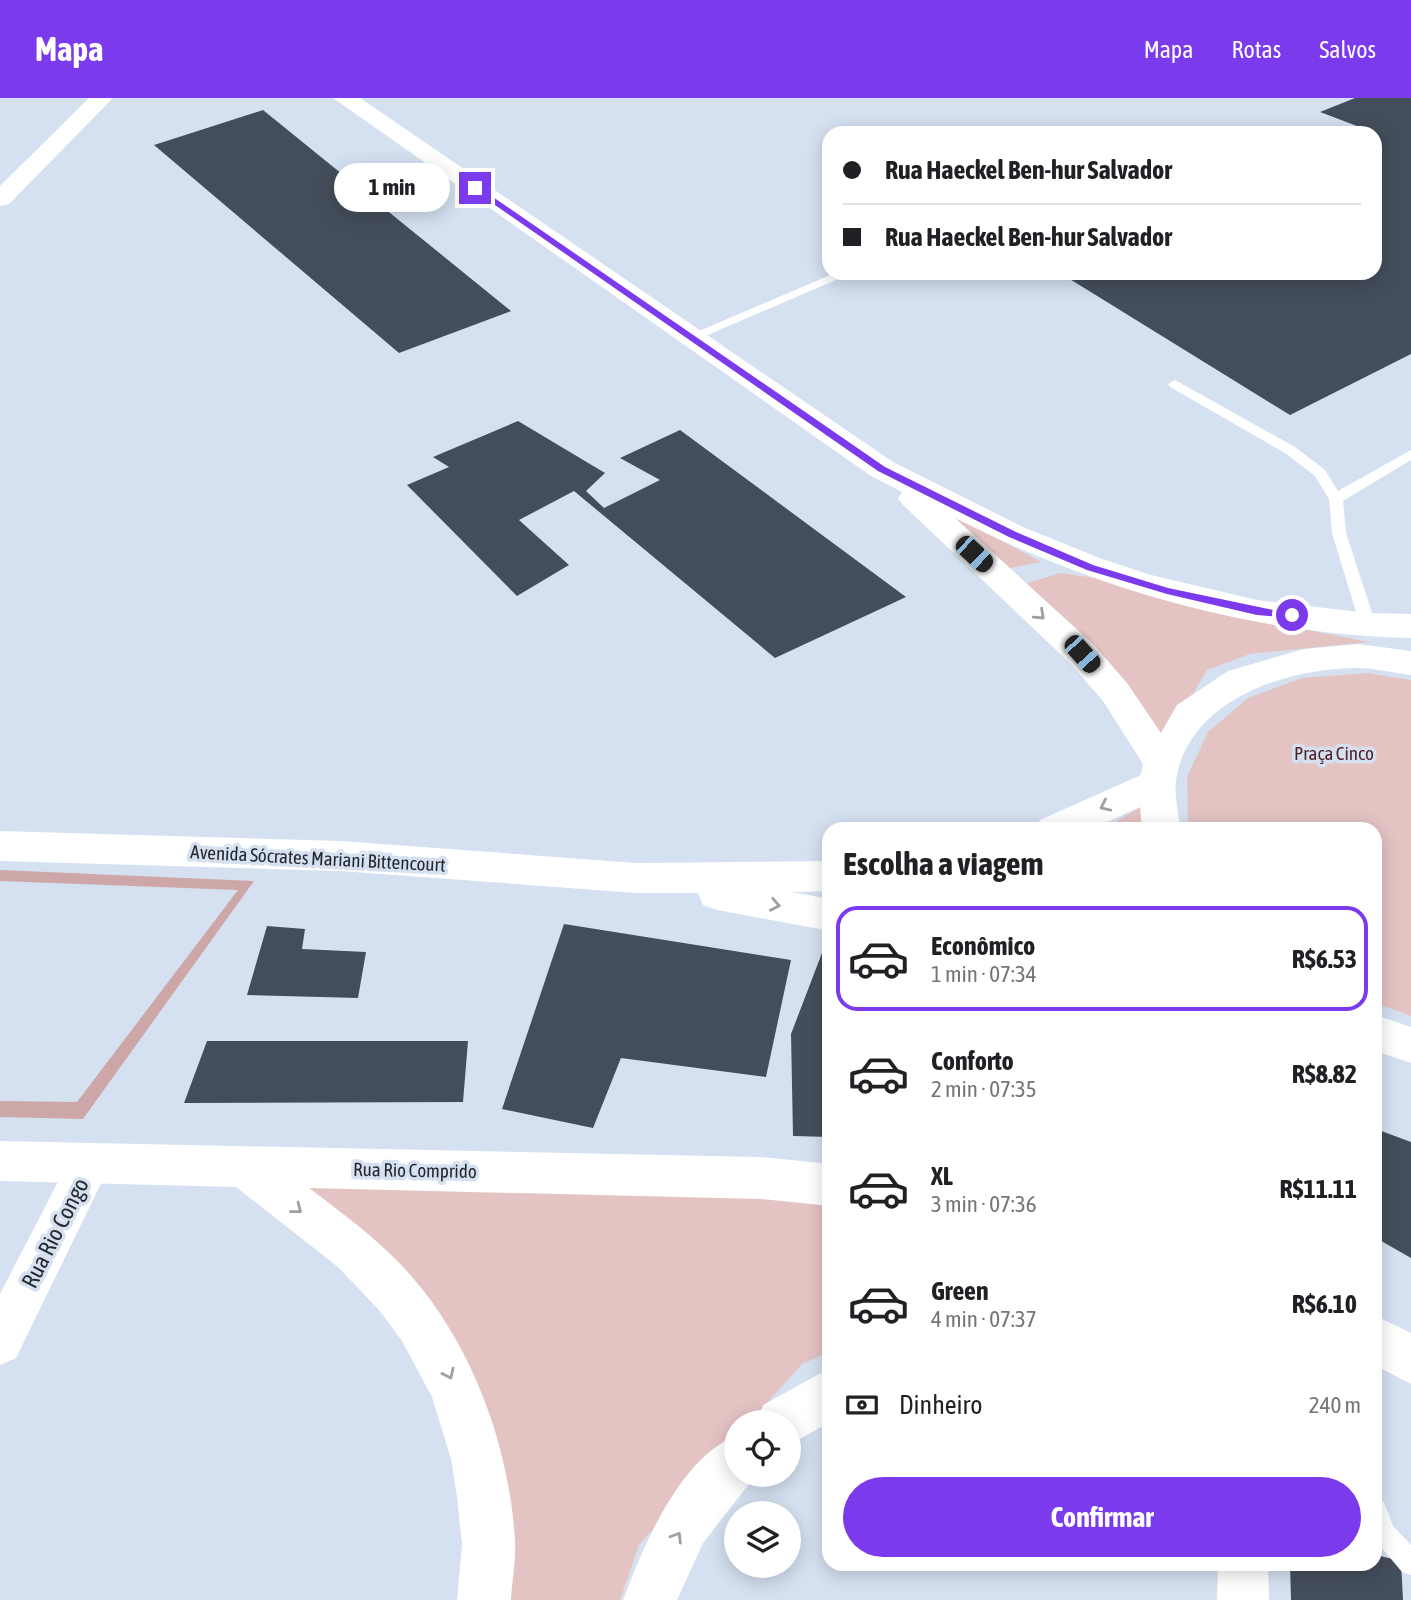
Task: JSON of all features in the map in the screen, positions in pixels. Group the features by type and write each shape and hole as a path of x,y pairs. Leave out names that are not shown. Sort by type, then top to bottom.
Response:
{"street":[{"path":"0,199 102,98"},
{"path":"345,98 882,469 1082,654 1112,688 1160,773"},
{"path":"882,469 1012,534 1090,567 1145,585 1257,611 1368,625 1411,626"},
{"path":"1011,588 1029,572 1090,567"},
{"path":"1368,625 1395,660"},
{"path":"1161,822 1160,773 1190,715 1240,680 1304,661 1358,656 1395,660"},
{"path":"1068,822 1160,773"},
{"name":"Avenida Sócrates Mariani Bittencourt","path":"0,846 341,856 636,878 822,876"},
{"name":"Avenida Sócrates Mariani Bittencourt","path":"636,878 822,913"},
{"path":"1382,1035 1411,1045"},
{"name":"Rua Rio Comprido","path":"0,1161 761,1178 822,1184"},
{"name":"Rua Rio Congo","path":"0,1342 90,1163"},
{"path":"244,1166 367,1264 405,1303 432,1341 453,1380 474,1455 488,1538 484,1600"},
{"path":"801,1411 822,1398"},
{"path":"650,1600 666,1554 706,1492 724,1473"},
{"path":"1243,1571 1243,1600"}],"lane":[{"path":"691,337 829,280"},
{"path":"1175,384 1290,450 1320,473 1336,499 1339,533 1368,625"},
{"path":"1336,499 1411,454"},
{"path":"1382,1527 1411,1563"}],"green space":[{"path":"930,502 1041,562 1005,569"},
{"path":"1060,573 1111,580 1200,608 1368,642 1250,654 1207,670 1161,748 1100,657 1060,614 1025,584"},
{"name":"Praça Cinco","path":"1367,673 1411,680 1411,1016 1382,1005 1382,822 1188,822 1187,777 1208,732 1248,698 1302,678"},
{"path":"1143,806 1148,822 1115,822"},
{"path":"277,1176 822,1191 822,1355 802,1364 761,1410 724,1410 724,1450 639,1545 620,1600 504,1600 473,1411"}],"shaded area":[{"path":"0,870 254,881 83,1119 0,1117 0,1101 77,1102 238,890 0,881"}],"building":[{"path":"1355,98 1411,98 1411,354 1290,415 1071,280 1382,280 1382,126 1357,126 1320,112"},
{"path":"263,110 511,311 399,353 154,145"},
{"path":"518,421 605,473 586,491 604,508 660,480 620,458 680,430 906,597 775,658 574,491 519,520 569,565 517,596 407,485 449,467 433,457"},
{"path":"564,924 791,960 766,1077 621,1058 593,1128 502,1109"},
{"path":"267,926 305,929 302,949 366,952 358,998 247,995"},
{"path":"822,953 822,1137 793,1136 791,1034"},
{"path":"207,1041 468,1041 463,1102 184,1103"},
{"path":"1382,1131 1411,1142 1411,1258 1382,1241"},
{"path":"1382,1556 1401,1561 1403,1600 1291,1600 1290,1571 1382,1571"}],"route":[{"path":"475,188 882,469 1012,534 1090,567 1167,591 1257,611 1292,615"}]}
